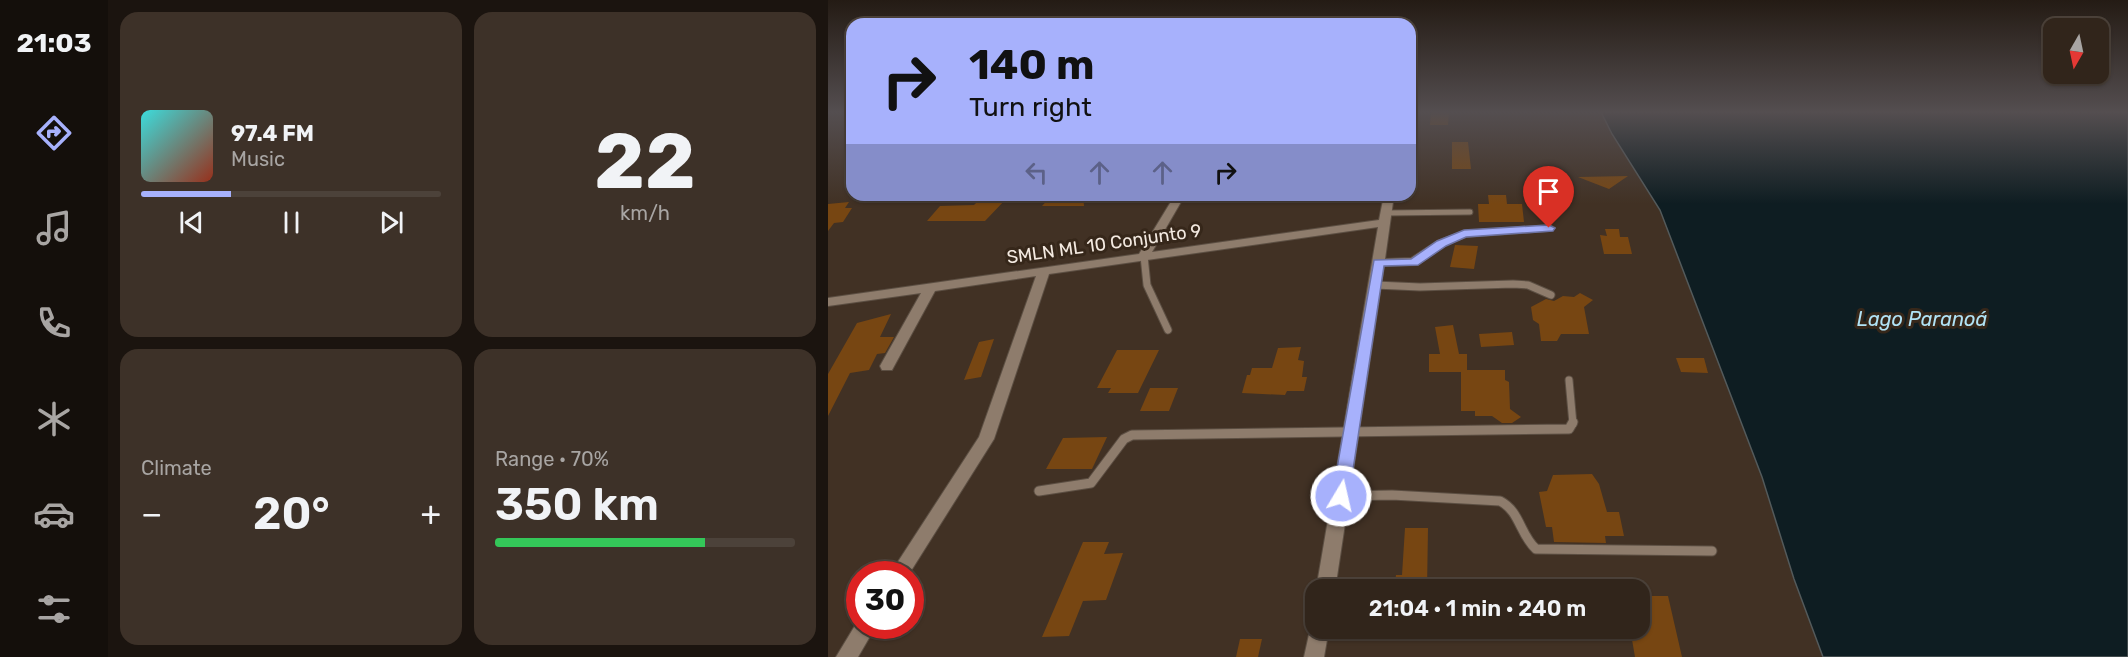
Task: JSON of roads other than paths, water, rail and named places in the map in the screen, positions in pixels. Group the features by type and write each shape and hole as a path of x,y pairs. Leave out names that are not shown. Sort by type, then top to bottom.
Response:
{"street":[{"path":"1144,256 1176,201"},
{"path":"1327,579 1388,201"},
{"name":"SMLN ML 10 Conjunto 9","path":"828,302 1386,218"},
{"path":"1379,263 1414,262 1441,243 1464,234 1549,228"},
{"path":"907,561 986,439 1044,270"},
{"path":"887,366 931,287"},
{"path":"846,657 858,639"},
{"path":"1314,657 1317,639"}],"lane":[{"path":"1386,218 1470,212"},
{"path":"1144,256 1145,279 1168,330"},
{"path":"1375,285 1420,287 1513,284 1528,285 1551,295"},
{"path":"1039,490 1090,483 1129,435 1351,430 1569,429 1573,424 1569,380"},
{"path":"1341,496 1392,495 1508,503 1528,544 1536,549 1712,551"}],"water":[{"name":"Lago Paranoá","path":"1617,143 2128,143 2128,657 1823,657 1794,579 1762,477 1660,210"}]}
